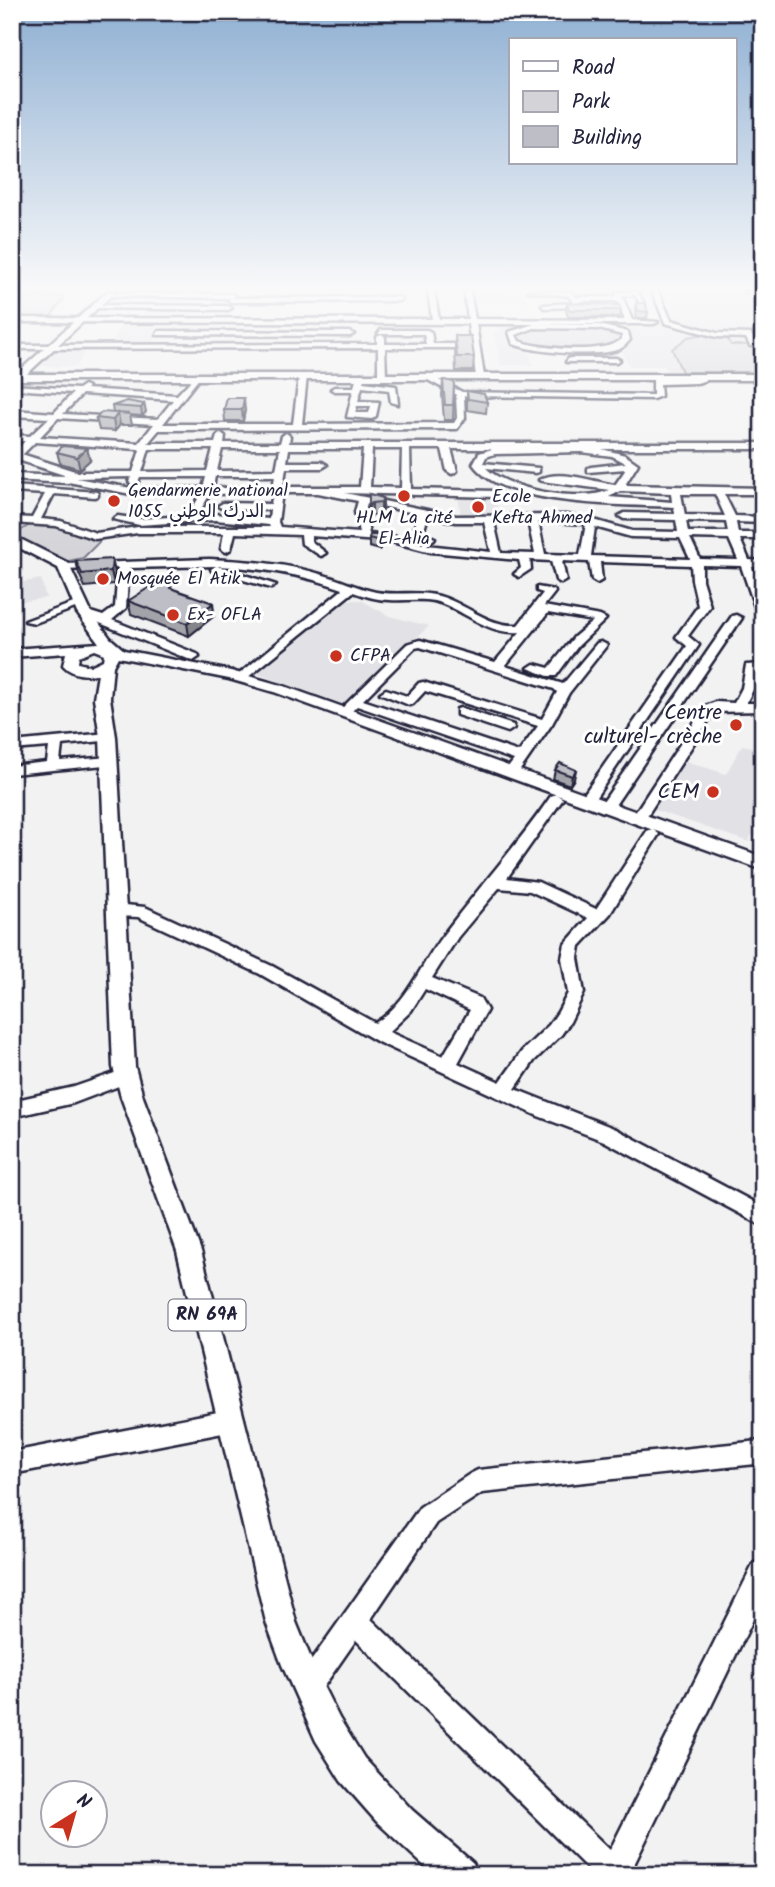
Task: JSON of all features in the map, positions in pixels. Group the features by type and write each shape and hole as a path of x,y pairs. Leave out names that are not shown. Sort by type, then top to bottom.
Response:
{"main road":[{"path":"13,383 66,379"},
{"path":"327,379 359,383 372,379"},
{"path":"15,454 74,477"},
{"path":"12,477 74,477"},
{"path":"12,539 64,567 110,655"},
{"path":"89,614 92,628 68,662 97,689 102,698"},
{"path":"12,655 99,646 110,655 136,664 263,692 763,873"},
{"path":"12,655 90,671 110,655 242,678 349,707 511,773 763,864"},
{"name":"RN 69A","path":"110,655 102,698 109,749 120,1022 126,1076 189,1251 281,1622 307,1687 335,1743 365,1786 422,1842 461,1875"}],"street":[{"path":"15,454 91,379"},
{"path":"141,446 195,379"},
{"path":"274,526 284,444 293,427 302,379"},
{"path":"429,379 460,394 653,397 657,396 656,382 702,379"},
{"path":"13,383 160,404 181,398"},
{"path":"335,389 359,383 393,388 395,402"},
{"path":"354,403 359,383"},
{"path":"12,438 137,433 158,425 225,428 457,426 461,418 460,394"},
{"path":"137,433 160,404"},
{"path":"12,413 56,416 137,433"},
{"path":"361,426 364,495 360,512 365,538"},
{"path":"198,530 199,513 217,446 225,428"},
{"path":"686,432 690,446"},
{"path":"131,491 145,450 137,433"},
{"path":"141,446 284,444 559,448 614,454 627,458 633,465"},
{"path":"446,445 452,471"},
{"path":"406,446 406,491"},
{"path":"680,505 596,499 575,501 542,496 502,484 488,475 479,465 479,460 486,452 559,448 763,446"},
{"path":"74,477 211,474 321,465"},
{"path":"479,465 536,470"},
{"path":"591,470 633,465"},
{"path":"596,499 618,488 633,465"},
{"path":"74,477 131,491 317,490 364,495 424,513 456,519 595,519 631,534 763,536"},
{"path":"576,519 575,493 563,483 547,479 565,478 618,488 763,491"},
{"path":"364,495 431,486 496,494"},
{"path":"12,489 95,494"},
{"path":"587,800 693,648 692,644 682,637 704,606 697,580 696,561 684,535 675,490"},
{"path":"718,491 731,519 733,535 763,613"},
{"path":"35,521 51,492"},
{"path":"596,499 589,558 597,580"},
{"path":"223,506 277,507"},
{"path":"118,519 139,522 199,513 306,533 424,542 497,556 640,558 763,564"},
{"path":"424,513 417,535 424,542"},
{"path":"624,516 763,520"},
{"path":"532,518 541,558"},
{"path":"488,519 497,556"},
{"path":"12,520 58,523 95,536 138,530 230,531 325,524"},
{"path":"226,549 230,531"},
{"path":"306,533 306,541 321,553"},
{"path":"631,534 640,558"},
{"path":"519,574 526,569 524,557"},
{"path":"556,558 561,580"},
{"path":"64,567 124,566 180,561 271,585"},
{"path":"202,565 240,563 287,569 383,596 432,597 448,602 494,628 529,628"},
{"path":"31,621 120,608 124,566"},
{"path":"432,597 441,583"},
{"path":"242,678 351,588"},
{"path":"529,628 523,624 550,592 541,589"},
{"path":"349,707 414,645 426,644 501,662 552,673 567,650 600,620 545,609 501,662"},
{"path":"89,614 193,657"},
{"path":"606,808 736,618"},
{"path":"511,773 546,724 563,692 601,645"},
{"path":"501,662 558,686 563,692"},
{"path":"738,706 748,688 750,668 763,668"},
{"path":"386,693 409,701 423,686 546,724"},
{"path":"638,819 709,709 716,706 763,707"},
{"path":"349,707 522,758"},
{"path":"461,712 508,728"},
{"path":"494,749 516,715"},
{"path":"12,746 56,742 109,749"},
{"path":"53,766 56,742"},
{"path":"12,770 53,766 109,749"},
{"path":"375,1032 397,1017 423,981 441,948 495,882 556,799"},
{"path":"503,1092 528,1056 555,1030 564,1017 576,993 571,951 577,938 598,917 652,834"},
{"path":"495,882 533,887 598,917"},
{"path":"116,909 140,911 266,970 375,1032 503,1092 610,1135 763,1217"},
{"path":"423,981 474,1003 479,1010 447,1066"},
{"path":"12,1109 74,1095 126,1076"},
{"path":"12,1463 233,1420"},
{"path":"307,1687 428,1515 478,1482 759,1452 763,1454"},
{"path":"354,1620 613,1874 763,1572"}],"shaded area":[{"name":"Ecole Kefta Ahmed","path":"458,496 496,497 498,518 461,518"},
{"path":"41,579 46,598 12,603 12,584"},
{"name":"CFPA","path":"341,600 361,600 389,616 429,626 346,705 255,673"},
{"name":"CEM","path":"742,745 763,749 763,839 751,835 749,842 652,809 685,761 726,774"}],"green space":[{"path":"33,523 57,524 101,540 83,558 64,562 12,536"}],"building":[{"path":"443,380 454,382 453,405 445,405"},
{"path":"467,391 484,394 487,402 468,399"},
{"path":"227,398 244,398 242,410 224,410"},
{"path":"127,401 144,404 141,408 112,406"},
{"path":"102,412 118,413 113,420 96,418"},
{"path":"62,446 87,448 77,457 57,452"},
{"path":"369,494 383,498 381,502 369,506"},
{"path":"370,535 381,535 380,541 369,538"},
{"path":"112,559 111,571 82,574 76,561"},
{"path":"156,583 172,585 170,588 213,603 187,623 128,601"},
{"path":"560,763 576,770 572,776 555,770"}],"place":[{"name":"HLM La cité El-Alia","path":"404,496"},
{"name":"Gendarmerie national 1055 الدرك الوطني","path":"114,501"},
{"name":"Ecole Kefta Ahmed","path":"478,507"},
{"name":"Mosquée El Atik","path":"103,579"},
{"name":"Ex- OFLA","path":"173,615"},
{"name":"CFPA","path":"336,656"},
{"name":"Centre culturel- crèche","path":"736,725"},
{"name":"CEM","path":"713,792"}]}
